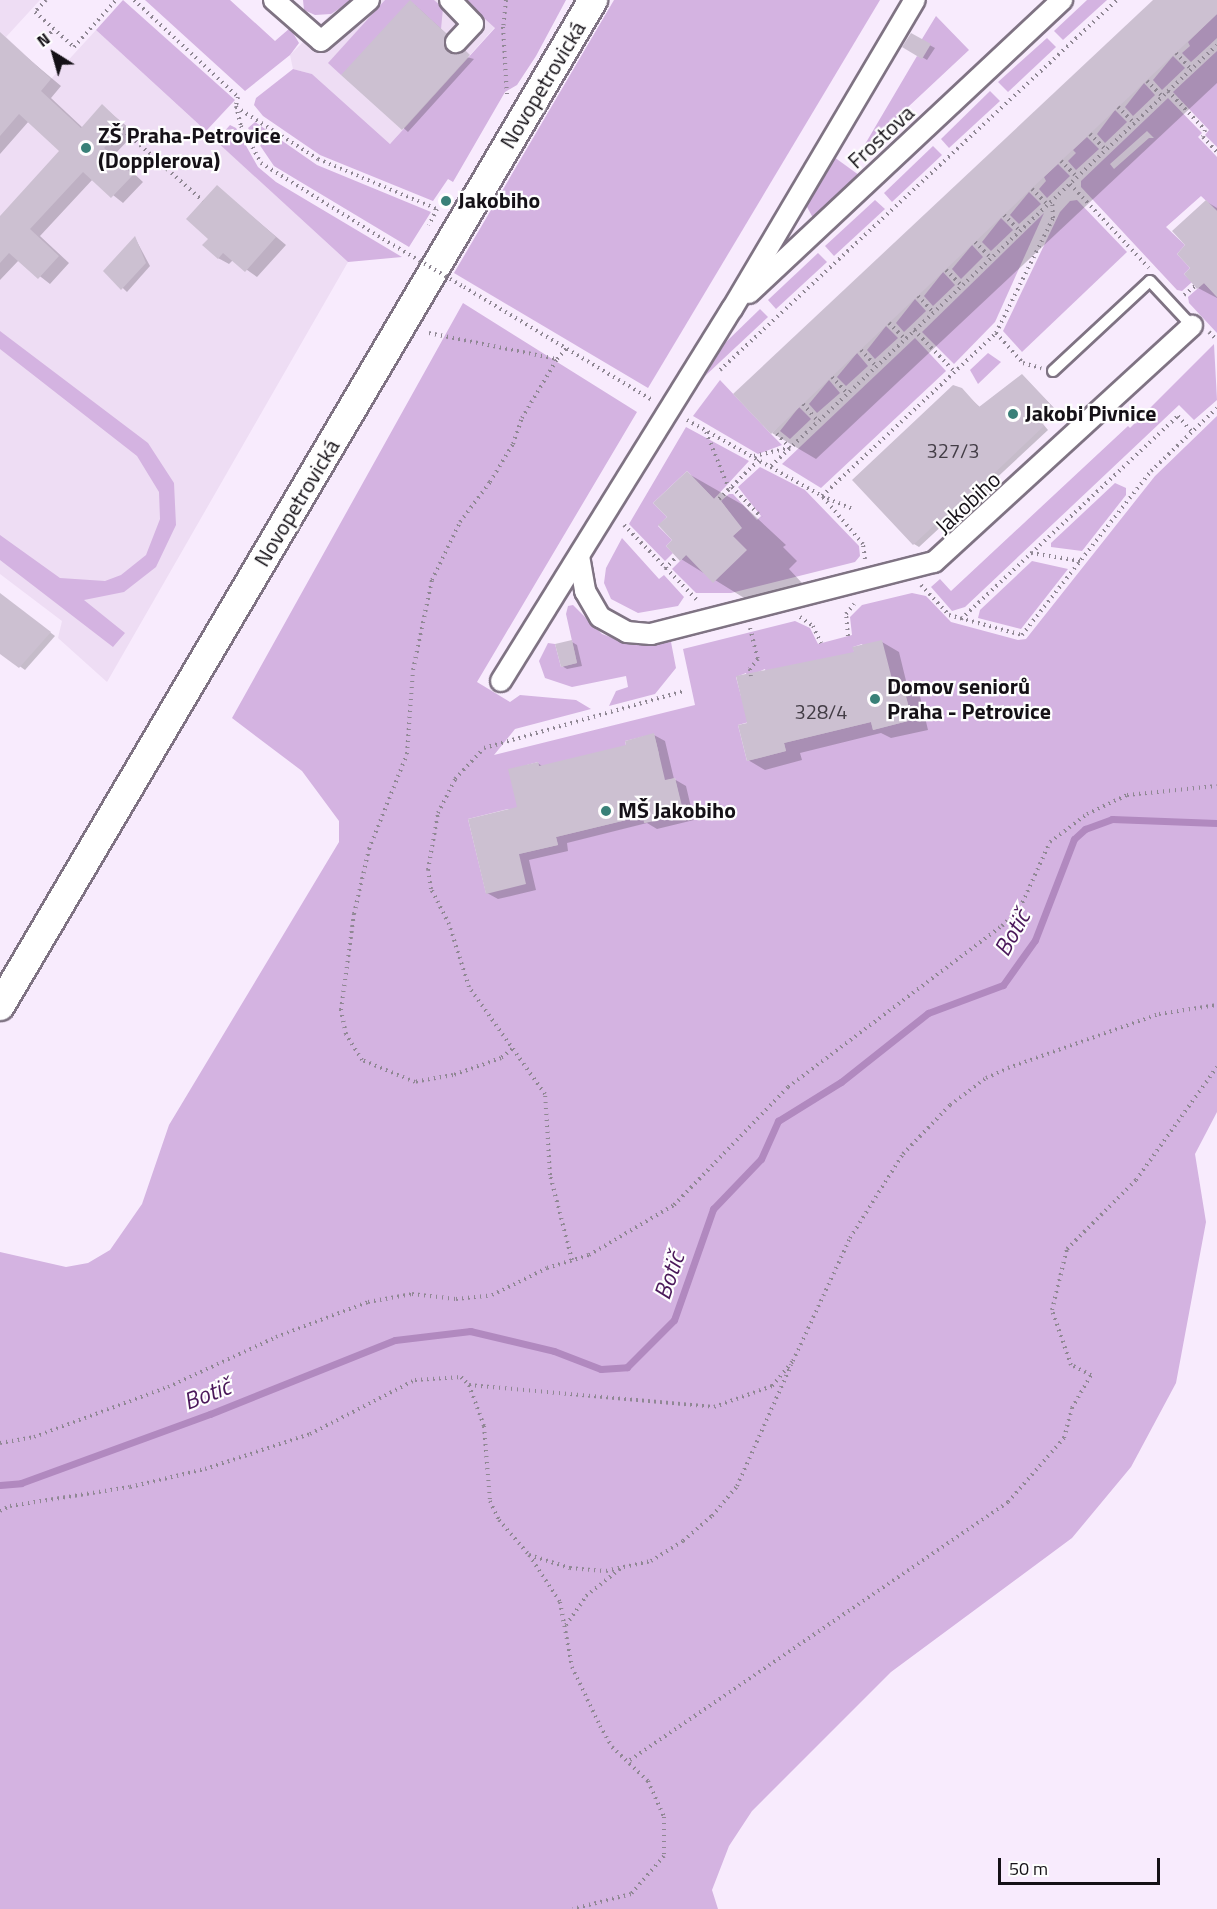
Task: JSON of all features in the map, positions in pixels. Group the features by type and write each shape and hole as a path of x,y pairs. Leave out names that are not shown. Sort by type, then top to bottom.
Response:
{"main road":[{"name":"Novopetrovická","path":"0,1006 593,0"}],"street":[{"path":"274,0 321,41 369,0"},
{"path":"450,0 473,24 456,42"},
{"path":"501,681 732,309 915,0"},
{"name":"Frostova","path":"732,309 1062,0"},
{"name":"Jakobiho","path":"579,556 585,591 600,616 627,632 651,634 918,567 945,557 1197,325"}],"lane":[{"path":"1053,371 1150,281 1197,325"}],"path":[{"path":"46,0 35,12 74,47 116,0"},
{"path":"134,0 238,97 236,106 241,126 261,163 383,239 551,338"},
{"path":"506,0 502,27 507,95"},
{"path":"712,377 1117,0"},
{"path":"42,42 54,29"},
{"path":"771,466 1217,45"},
{"path":"1176,53 1191,69"},
{"path":"1147,81 1162,96"},
{"path":"1168,91 1205,130 1203,137 1217,152"},
{"path":"236,106 318,159 437,209"},
{"path":"1119,107 1134,123"},
{"path":"122,129 203,201"},
{"path":"1090,134 1106,150"},
{"path":"1061,161 1077,177"},
{"path":"1070,184 1156,275"},
{"path":"1032,189 1047,204"},
{"path":"822,496 996,333 1053,218 1052,201"},
{"path":"1004,215 1020,231"},
{"path":"975,242 991,258"},
{"path":"946,270 962,286"},
{"path":"1184,295 1195,286"},
{"path":"918,296 933,312"},
{"path":"889,323 905,339"},
{"path":"1197,325 1217,340"},
{"path":"914,330 954,371"},
{"path":"429,333 557,359"},
{"path":"996,333 1023,363 1053,371"},
{"path":"512,1049 501,1058 463,1072 415,1082 362,1060 346,1034 341,1010 354,914 369,849 407,754 413,670 432,580 460,522 490,482 513,444 522,418 557,359 567,348"},
{"path":"861,350 876,366"},
{"path":"832,377 847,393"},
{"path":"803,404 818,421"},
{"path":"918,567 921,586 949,615 1022,635 1151,471 1217,408"},
{"path":"679,429 689,411"},
{"path":"961,620 1178,417 1192,432"},
{"path":"705,430 730,488 761,517"},
{"path":"774,431 790,448"},
{"path":"754,456 790,448"},
{"path":"719,499 761,461 822,496 853,509"},
{"path":"618,535 630,515"},
{"path":"624,525 703,605 693,607"},
{"path":"1031,553 1080,561"},
{"path":"665,569 676,557"},
{"path":"848,636 846,614 861,599"},
{"path":"796,616 813,626 821,643"},
{"path":"749,627 758,659 750,669 752,676"},
{"path":"572,1260 550,1175 544,1094 469,987 449,924 432,889 428,870 438,813 455,779 483,748 684,691"},
{"path":"0,1443 34,1437 168,1387 276,1337 368,1302 412,1294 456,1299 492,1295 572,1260 589,1255 674,1205 788,1087 1002,926 1020,908 1050,842 1087,814 1128,795 1217,786"},
{"path":"529,1555 570,1568 606,1571 651,1561 712,1516 737,1486 850,1238 903,1154 950,1105 1008,1068 1159,1014 1217,1005"},
{"path":"630,1760 1008,1502 1064,1438 1072,1408 1091,1375 1071,1365 1052,1310 1067,1249 1136,1180 1217,1067"},
{"path":"469,1384 714,1407 772,1386 793,1361"},
{"path":"0,1511 10,1506 130,1487 205,1469 310,1434 415,1380 462,1377 469,1384 484,1426 490,1501 499,1520 529,1555 560,1602 572,1667 600,1726 612,1747 630,1760 648,1781 664,1817 664,1856 631,1894 573,1909"},
{"path":"566,1626 586,1596 622,1567"}],"shaded area":[{"path":"0,0 40,0 6,37 51,79 96,30 348,262 107,682 58,638 62,621 0,574"},
{"path":"123,0 235,100 206,131 96,30"},
{"path":"145,0 230,0 275,41 290,28 299,43 290,55 245,91"},
{"path":"303,0 353,0 331,14 315,15 304,10"},
{"path":"353,0 464,0 495,27 390,144 312,74 293,69 290,55 331,14"},
{"path":"385,0 434,0 443,8 441,29 341,75 328,63"},
{"path":"464,0 566,0 536,56 517,85 505,92 453,182 448,179 433,201 320,155 263,116 254,105 256,98 293,69 312,74 390,144 495,28"},
{"path":"614,0 880,0 648,388 454,273"},
{"path":"1087,0 1107,0 1063,40 1054,31"},
{"path":"1217,14 1217,38 1191,62 1182,53 1190,46 1188,42"},
{"path":"936,16 969,50 861,151 917,56 922,58 922,39"},
{"path":"1047,38 1056,47 1008,92 998,82"},
{"path":"1217,51 1217,147 1205,135 1209,130 1173,92"},
{"path":"1173,56 1185,68 1162,90 1153,80"},
{"path":"1144,83 1155,95 1133,116 1125,107"},
{"path":"990,91 1000,101 949,148 941,139"},
{"path":"1168,98 1202,133 1198,137 1217,157 1217,211 1201,196 1166,227 1185,245 1177,254 1190,268 1184,274 1192,282 1182,291 1177,290 1081,187 1081,181","holes":["1147,131 1154,138 1149,138 1114,169 1110,164"]},
{"path":"1115,110 1127,122 1105,143 1097,134"},
{"path":"255,122 317,165 431,212 409,247 274,166 248,128"},
{"path":"230,125 236,128 258,167 276,182 402,257 348,262 216,141"},
{"path":"1087,137 1099,149 1076,170 1068,161 1076,153 1073,150"},
{"path":"933,146 942,155 892,202 884,193"},
{"path":"834,157 863,178 813,218 806,205"},
{"path":"1058,164 1070,176 1047,198 1039,189 1046,181 1044,177"},
{"path":"1029,192 1041,204 1019,224 1010,215"},
{"path":"875,200 885,209 834,256 825,246"},
{"path":"1077,200 1127,252 1022,352 1003,331 1060,212 1070,201"},
{"path":"1044,213 995,322 954,364 922,332"},
{"path":"1001,218 1013,230 991,251 982,242"},
{"path":"972,245 983,257 961,279 952,269"},
{"path":"818,253 827,262 776,309 768,300"},
{"path":"943,272 955,285 933,306 924,296"},
{"path":"1204,283 1217,297 1217,333 1189,303 1188,297"},
{"path":"915,299 926,311 904,332 896,323"},
{"path":"463,303 637,412 477,682 510,702 520,695 576,700 591,709 515,729 494,755 695,705 683,649 795,621 810,628 818,644 852,635 850,617 862,605 912,593 926,596 951,622 1018,640 1026,639 1155,476 1217,416 1217,1112 1195,1154 1206,1222 1176,1383 1131,1467 1072,1538 891,1672 752,1811 729,1846 712,1890 718,1909 0,1909 0,1252 66,1267 88,1263 110,1250 142,1204 169,1125 339,842 339,821 302,771 232,718","holes":["862,644 884,689 903,685 912,720 873,730 871,722 784,743 786,751 747,761 738,725 756,720 750,694 741,696 736,677 746,673 747,677 765,669 776,716 864,694 853,647","654,734 659,754 650,756 656,783 675,778 683,814 645,823 643,816 556,837 558,845 519,854 486,893 468,819 508,809 529,814 527,765 538,762 550,809 636,787 625,741"]},
{"path":"760,309 768,317 705,376 725,343"},
{"path":"886,326 898,338 875,359 867,350"},
{"path":"0,331 148,443 174,483 176,525 156,567 124,592 84,600 125,633 113,647 0,560 0,535 60,578 105,581 121,575 146,555 160,519 159,492 137,456 0,349"},
{"path":"915,338 946,371 821,488 782,464"},
{"path":"1214,344 1217,400 1194,420 1179,405 965,607 952,611 931,587 940,579 951,591 1128,426 1130,428"},
{"path":"857,353 868,366 846,386 837,377"},
{"path":"988,353 1001,362 978,384 970,370"},
{"path":"720,380 782,445 758,454 693,416"},
{"path":"829,380 840,393 817,413 809,404"},
{"path":"799,407 811,419 790,439 780,431"},
{"path":"686,427 749,461 714,499 687,471 653,503 667,517 658,526 672,540 666,546 673,553 665,561 629,524"},
{"path":"760,467 805,490 859,546 860,556 855,562 731,593 696,593 672,569 686,555 733,536 741,528 721,501 729,494 733,494 757,520 761,516 738,487"},
{"path":"1115,483 1126,488 1126,495 1082,551 1051,547 1051,543"},
{"path":"622,538 659,579 664,575 684,597 678,606 638,613 611,599 604,583 606,568"},
{"path":"1032,561 1068,569 1021,629 978,618 980,610"},
{"path":"573,605 602,634 632,645 671,642 676,668 655,694 609,706 616,691 628,687 626,676 572,687 545,678 539,661 548,643 555,644 561,667 577,663 566,614 568,606"}],"building":[{"path":"410,0 447,34 444,45 448,51 459,54 465,50 470,55 402,130 341,75"},
{"path":"1153,0 1217,0 1217,14 771,434 733,394"},
{"path":"0,32 51,79 41,91 81,128 102,104 125,126 104,148 133,175 111,198 83,172 30,229 59,256 38,279 9,253 0,263 0,216 59,151 19,114 0,136"},
{"path":"911,33 931,44 922,59 902,47"},
{"path":"217,185 276,237 245,272 223,253 218,259 202,245 208,239 186,219"},
{"path":"1206,200 1217,211 1217,297 1204,283 1197,289 1184,274 1190,268 1177,254 1185,245 1172,231"},
{"path":"135,236 146,263 121,290 103,271"},
{"path":"1022,374 1053,407 1039,421 1044,426 985,482 982,496 972,494 968,511 954,507 913,545 852,480 953,385 962,388 979,407"},
{"path":"687,471 714,499 717,496 742,528 733,536 747,550 713,583 686,555 680,561 666,546 672,540 658,525 667,517 653,503"},
{"path":"0,593 51,632 19,668 0,654"},
{"path":"572,640 577,663 561,667 555,644"},
{"name":"Domov seniorů Praha - Petrovice","path":"882,640 894,687 903,685 912,720 873,730 871,722 784,743 786,751 747,761 738,725 747,723 736,676 854,652 852,647"},
{"name":"MŠ Jakobiho","path":"654,733 665,780 675,778 684,814 644,823 643,816 556,837 558,845 519,854 526,884 486,894 468,819 517,807 508,769 538,762 539,766 626,745 625,741"}],"waterway":[{"name":"Botič","path":"0,1485 21,1483 210,1414 395,1340 470,1331 554,1351 601,1369 627,1367 674,1320 713,1209 761,1159 778,1121 841,1082 928,1013 1003,985 1035,940 1074,839 1085,829 1112,819 1217,823"}],"place":[{"name":"ZŠ Praha-Petrovice (Dopplerova)","path":"86,148"},
{"name":"Jakobiho","path":"446,201"},
{"name":"Jakobi Pivnice","path":"1013,414"},
{"name":"Domov seniorů Praha - Petrovice","path":"875,699"},
{"name":"MŠ Jakobiho","path":"606,811"}]}
